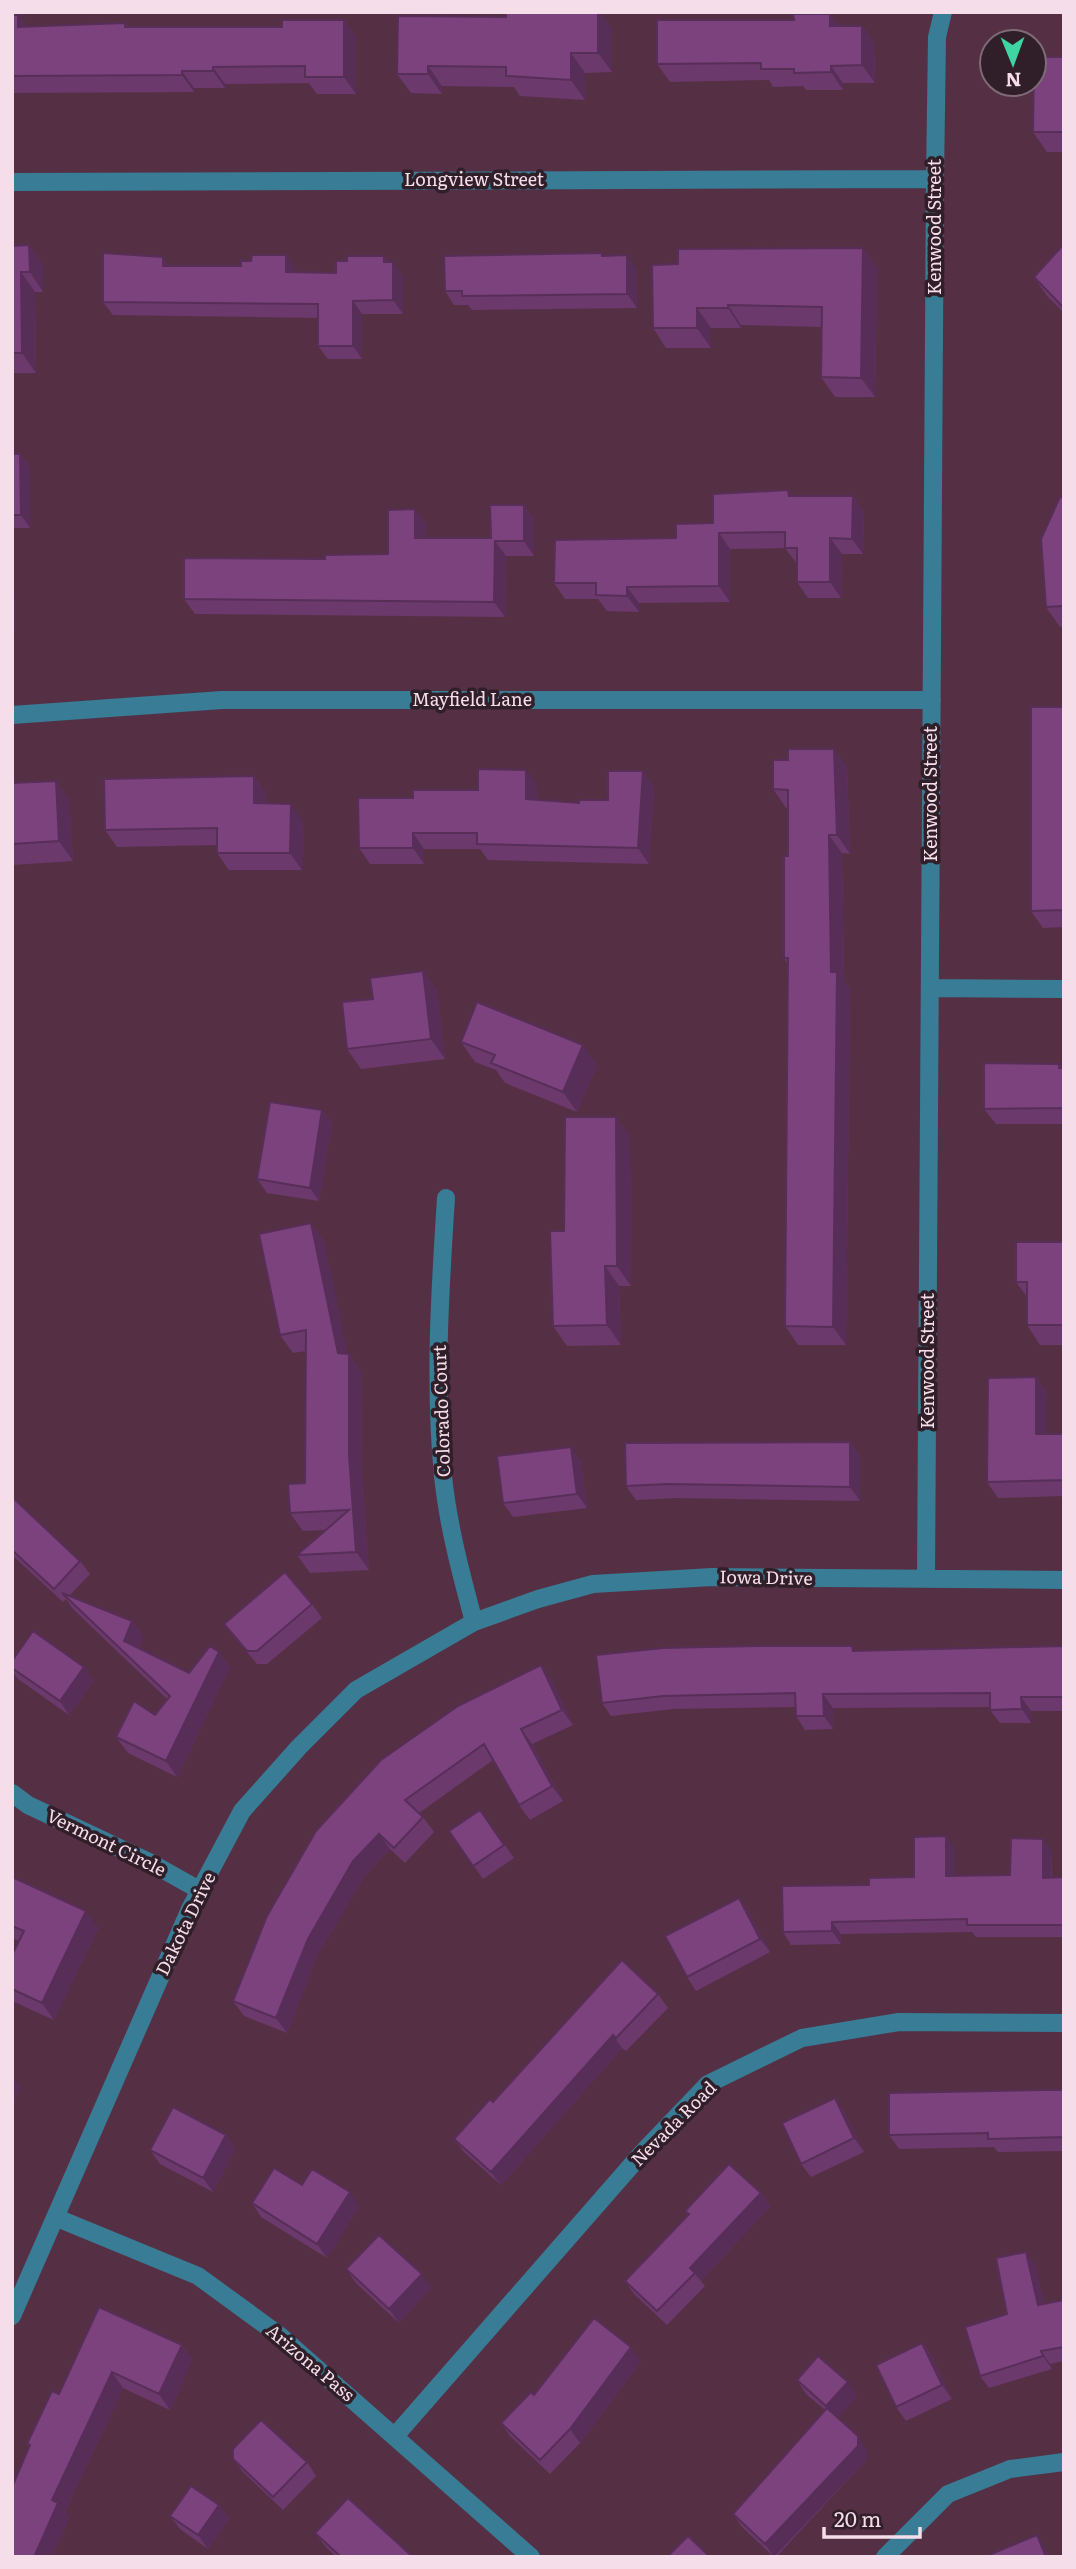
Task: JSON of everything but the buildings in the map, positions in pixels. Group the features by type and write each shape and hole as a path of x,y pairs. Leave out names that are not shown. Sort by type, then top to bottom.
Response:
{"street":[{"name":"Kenwood Street","path":"926,1578 935,178 937,37 943,12"},
{"name":"Longview Street","path":"12,182 935,178"},
{"name":"Mayfield Lane","path":"12,715 222,700 932,700"},
{"path":"930,988 1064,989"},
{"name":"Colorado Court","path":"446,1198 439,1314 443,1476 460,1571 474,1622"},
{"name":"Iowa Drive","path":"474,1622 538,1599 593,1584 712,1577 1064,1580"},
{"name":"Dakota Drive","path":"12,2316 201,1891 242,1811 299,1746 356,1690 474,1622"},
{"name":"Vermont Circle","path":"12,1793 28,1805 153,1864 201,1891"},
{"name":"Nevada Road","path":"395,2436 643,2152 708,2084 802,2038 899,2022 1064,2023"},
{"name":"Arizona Pass","path":"57,2218 198,2276 279,2334 531,2557"},
{"path":"885,2557 948,2494 1010,2469 1064,2462"}]}
